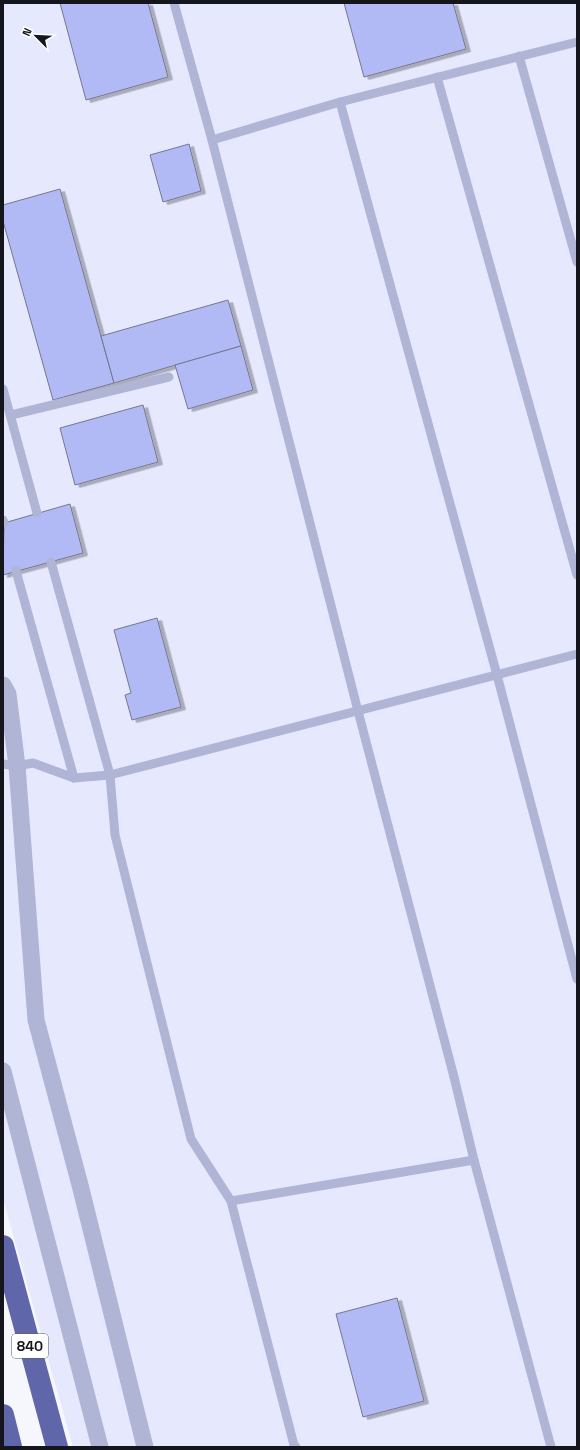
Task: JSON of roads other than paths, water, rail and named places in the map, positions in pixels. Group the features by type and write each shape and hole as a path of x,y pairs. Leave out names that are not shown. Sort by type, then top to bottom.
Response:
{"highway":[{"name":"840","path":"3,1246 57,1447"},
{"path":"3,1415 11,1447"}],"street":[{"path":"3,685 8,694 10,765 36,1020 80,1185 145,1447"},
{"path":"3,1071 100,1447"}],"lane":[{"path":"174,3 212,140 358,711 454,1077 474,1160 551,1447"},
{"path":"212,140 340,102 577,42"},
{"path":"519,56 577,262"},
{"path":"437,77 577,575"},
{"path":"340,102 497,675 577,979"},
{"path":"11,415 169,377"},
{"path":"3,388 37,513"},
{"path":"51,562 110,775 115,835 191,1139 232,1201 294,1445 296,1447"},
{"path":"16,572 74,778"},
{"path":"10,765 33,763 74,778 110,775 577,654"},
{"path":"232,1201 474,1160"}]}
